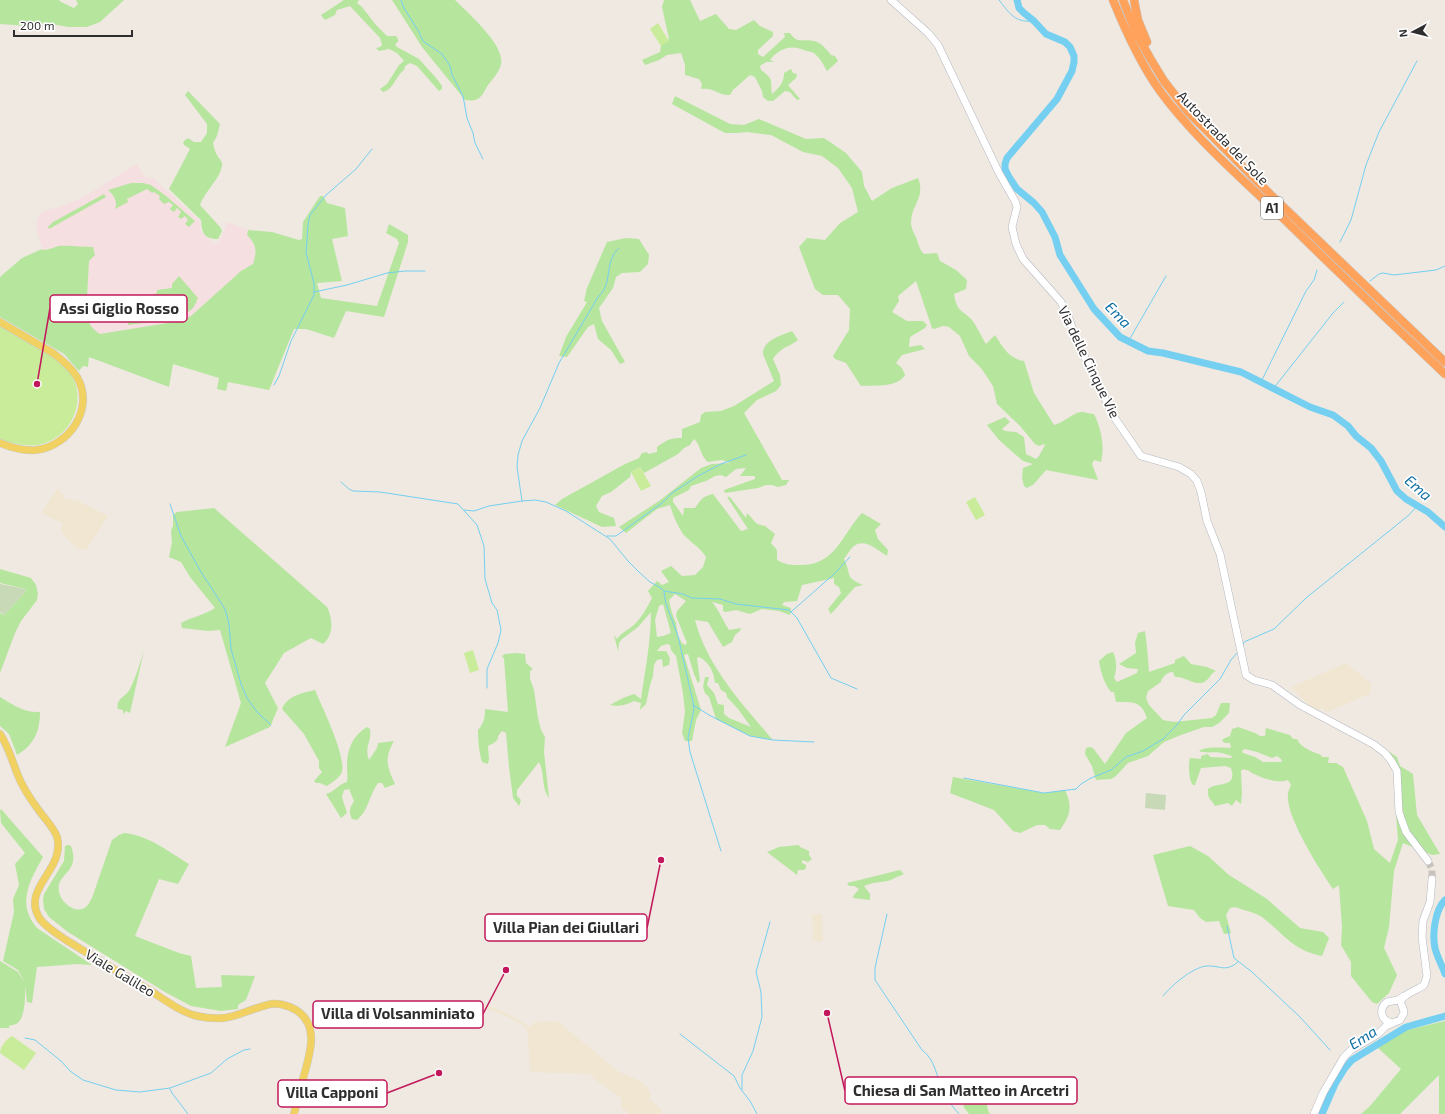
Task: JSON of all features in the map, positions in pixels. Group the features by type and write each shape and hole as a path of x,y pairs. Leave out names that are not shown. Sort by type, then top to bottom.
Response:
{"highway":[{"name":"Autostrada del Sole","path":"1113,0 1122,23 1146,69 1160,91 1196,134 1445,374"},
{"name":"Autostrada del Sole","path":"1123,0 1144,49 1164,81 1188,112 1232,157 1445,362"},
{"path":"1134,0 1143,35 1178,99"}],"main road":[{"path":"0,322 53,353 68,366 79,382 83,403 80,416 75,425 65,437 53,445 35,450 26,450 0,444"},
{"name":"Viale Galileo","path":"0,734 23,787 51,826 57,838 57,858 36,893 36,910 41,919 49,928 66,940 174,1005 195,1015 218,1019 228,1018 269,1004 286,1005 300,1013 305,1018 311,1030 312,1038 309,1057 294,1114"}],"street":[{"name":"Via delle Cinque Vie","path":"891,0 928,33 938,45 999,172 1015,201 1017,207 1012,227 1016,244 1023,259 1061,302 1069,318 1075,337 1114,417 1141,456 1179,467 1191,474 1197,481 1208,521 1220,554 1246,675 1254,680 1272,685 1300,705 1373,744 1385,753 1397,771 1399,812 1406,832 1428,861"},
{"path":"1408,994 1403,999 1402,1005 1404,1010 1402,1018 1398,1022 1389,1022 1382,1016 1382,1008 1387,1002 1398,1000 1408,994 1422,988 1426,982 1426,962 1422,934 1423,922 1430,902 1432,879"},
{"path":"1393,1000 1400,1002 1402,1005"},
{"path":"1314,1114 1323,1093 1344,1057 1351,1050 1378,1034 1389,1022"}],"shaded area":[{"path":"136,164 145,177 153,178 200,221 201,231 214,244 219,243 227,222 248,230 247,235 254,243 256,255 253,264 241,271 191,316 180,321 100,334 92,329 88,320 90,300 87,298 89,260 95,255 73,247 57,247 43,250 36,223 40,213 86,196"},
{"path":"57,489 59,489 64,495 63,498 78,501 108,516 86,550 76,548 61,532 62,523 41,513"},
{"path":"1346,663 1372,684 1370,689 1371,693 1328,712 1323,708 1316,710 1308,705 1291,687"},
{"path":"812,914 822,914 823,941 813,941"},
{"path":"486,1005 506,1013 531,1027 535,1022 557,1021 619,1072 636,1079 647,1087 651,1094 649,1099 660,1108 662,1114 627,1114 627,1111 622,1110 622,1099 594,1079 591,1074 530,1072 526,1027 504,1015 484,1008"}],"green space":[{"path":"0,0 59,0 74,8 78,4 76,0 124,0 100,22 87,27 68,27 47,23 29,26 0,24"},
{"path":"344,0 359,0 357,3 376,25 387,36 396,36 398,42 395,44 397,47 419,59 437,79 442,86 442,89 439,91 417,66 410,63 405,66 404,70 392,86 383,92 380,89 387,84 399,65 404,61 397,53 389,49 379,51 376,48 382,45 380,38 350,6 337,10 335,15 325,20 321,15"},
{"path":"392,0 455,0 476,21 492,39 501,56 501,64 498,72 480,98 465,100 422,47"},
{"path":"664,0 690,0 700,21 716,14 729,29 736,30 754,20 760,26 773,32 773,36 758,50 758,54 763,57 785,37 784,33 790,33 798,40 810,40 819,43 824,46 831,55 835,56 838,61 827,71 819,58 813,53 794,47 781,50 770,60 774,62 766,62 760,66 761,70 771,80 772,94 781,85 784,73 791,69 793,73 797,74 796,78 788,85 800,99 797,100 790,92 785,91 773,101 768,101 763,97 762,91 755,77 750,75 733,90 730,95 722,94 710,89 701,89 702,84 699,79 685,75 685,65 681,53 667,55 659,60 645,65 642,60 660,52 661,45 669,39 662,7"},
{"path":"658,23 669,41 661,46 650,29"},
{"path":"188,91 220,124 217,136 213,143 222,163 221,171 200,205 220,227 222,231 218,239 210,238 203,232 201,220 169,189 190,149 183,144 184,141 188,138 194,142 201,142 207,133 207,124 185,95"},
{"path":"675,96 730,124 744,125 759,119 806,139 824,138 846,153 862,172 864,186 872,201 892,188 918,178 920,191 913,211 911,223 912,229 921,249 924,254 937,253 940,261 956,270 967,280 966,289 954,294 958,307 971,319 986,344 995,335 1003,348 1010,355 1024,361 1034,393 1054,425 1078,412 1094,414 1099,425 1103,450 1101,462 1094,460 1092,464 1098,480 1046,470 1034,484 1027,488 1024,486 1022,478 1023,468 1033,464 1023,461 999,440 987,425 1005,417 1010,422 1002,429 1005,431 1016,432 1024,437 1026,454 1036,459 1045,445 1039,446 1035,444 1020,426 997,404 993,386 981,368 969,356 960,336 949,327 943,326 934,329 932,328 916,281 898,296 899,301 892,312 907,321 923,321 927,325 925,328 910,337 909,347 921,345 925,349 902,355 896,363 902,368 905,375 897,382 885,385 861,386 846,363 835,359 833,356 849,330 850,309 838,295 823,295 815,289 799,247 807,238 825,240 840,223 858,212 852,188 838,168 822,156 803,152 771,135 747,132 725,133 672,104"},
{"path":"131,183 151,185 195,221 189,227 185,224 188,220 185,216 181,219 178,217 181,212 177,208 174,212 170,209 173,205 169,202 164,204 159,199 160,196 147,189 127,199 128,202 115,209 115,199 108,190"},
{"path":"104,194 106,197 49,229 48,227 53,222"},
{"path":"320,196 323,196 327,203 345,208 348,236 332,239 342,281 317,283 321,298 377,306 399,243 397,239 386,233 389,224 408,235 408,242 384,317 346,311 334,338 306,329 294,329 269,390 228,382 226,391 217,389 219,378 173,364 169,387 89,357 88,367 83,366 79,371 64,354 0,317 0,277 22,258 42,249 45,250 59,246 67,246 93,247 95,255 89,261 87,298 90,300 88,319 92,327 100,334 180,321 191,316 241,271 253,264 255,248 253,242 247,235 248,230 272,232 299,240 302,239 303,222"},
{"path":"626,238 639,239 649,255 648,264 640,272 622,273 616,277 613,288 599,308 602,321 625,362 620,364 611,350 598,339 594,324 588,327 567,357 559,356 566,337 587,302 584,301 587,288 607,242"},
{"path":"179,276 198,298 192,309 178,317 170,319 128,325 124,300 152,295 157,293 157,290 172,288 172,284"},
{"path":"0,326 59,361 72,376 78,397 73,418 68,427 52,440 37,445 21,445 0,440"},
{"path":"792,331 798,340 782,350 773,359 780,375 781,385 776,391 757,400 744,413 782,480 789,480 786,485 778,487 766,485 758,488 725,493 724,490 755,479 755,476 740,476 746,468 736,469 726,477 721,475 715,476 691,486 689,490 673,498 673,502 683,516 684,508 695,508 704,497 713,494 741,531 748,529 727,497 730,497 746,518 747,513 757,524 765,526 775,534 771,543 777,550 777,560 786,564 794,565 813,564 830,554 837,547 862,513 881,524 875,530 878,539 888,550 887,556 875,548 862,543 854,546 850,550 844,559 849,575 853,580 863,585 855,587 831,614 828,609 841,593 839,587 834,584 834,578 802,585 797,601 784,602 782,605 791,608 790,615 779,611 762,609 750,614 736,610 726,612 723,611 723,605 712,602 729,630 741,628 735,635 732,642 723,647 708,622 695,620 708,653 727,684 749,713 773,740 750,736 716,719 709,697 705,693 703,687 705,677 709,677 707,685 714,693 718,704 724,705 724,714 729,718 751,727 727,697 726,693 721,690 718,683 715,683 712,671 703,659 699,657 697,658 700,681 698,683 688,654 684,655 701,710 696,720 692,741 685,741 682,733 685,712 683,693 676,656 671,650 670,645 667,644 661,646 657,651 666,651 670,658 669,665 663,667 662,659 657,660 654,665 653,676 646,704 640,710 641,703 634,701 628,704 616,706 610,705 634,694 641,699 649,645 651,612 638,627 622,639 619,643 618,651 614,635 617,639 639,619 652,598 648,591 657,581 662,585 669,582 661,571 671,566 682,576 695,575 703,567 706,557 701,550 683,534 675,520 670,505 657,509 626,533 619,527 659,501 701,468 712,464 730,463 722,460 708,462 705,460 698,444 694,439 690,445 678,454 644,473 640,467 631,472 630,477 611,492 602,496 596,506 599,512 614,518 616,526 602,527 555,505 562,499 625,464 639,458 642,453 647,452 648,454 657,452 657,447 666,441 674,438 682,438 682,429 700,422 701,415 705,412 721,411 734,406 774,381 763,354 764,349 773,339","holes":["675,594 686,601 677,611 676,616 687,643 685,645 678,636 676,623 669,600","663,604 671,633 657,637 655,620 659,606"]},
{"path":"640,467 651,486 641,491 631,472"},
{"path":"975,497 985,515 976,520 966,502"},
{"path":"214,508 327,607 331,622 331,632 323,644 311,638 284,653 265,683 278,708 270,727 225,747 241,703 220,630 208,631 182,628 181,623 215,608 190,577 181,562 169,557 172,542 171,531 173,526 173,515 177,512"},
{"path":"0,569 31,578 36,585 38,594 37,600 21,621 15,633 0,673 0,613 4,615 26,591 25,589 0,583"},
{"path":"0,584 25,589 26,591 4,615 0,612"},
{"path":"1145,631 1149,672 1175,663 1175,660 1184,656 1191,664 1207,667 1216,671 1206,681 1201,683 1175,677 1173,672 1165,675 1161,682 1148,691 1146,698 1149,705 1163,720 1174,722 1212,718 1216,715 1221,703 1230,703 1229,713 1219,723 1212,727 1204,727 1164,742 1148,756 1128,763 1116,776 1111,779 1096,780 1092,766 1085,754 1086,748 1093,748 1105,764 1126,733 1147,718 1145,712 1139,705 1131,702 1116,702 1114,692 1111,692 1109,689 1102,674 1099,661 1107,654 1113,652 1116,665 1114,678 1117,682 1137,673 1138,669 1127,668 1119,664 1136,653 1135,643 1138,633"},
{"path":"144,650 130,713 126,711 123,714 123,710 118,709 117,706 119,700 130,689"},
{"path":"473,650 479,670 470,673 464,653"},
{"path":"505,654 525,654 526,663 533,669 530,671 530,679 534,690 541,730 545,737 544,752 549,798 545,790 539,762 517,790 517,796 521,800 519,806 513,798 506,733 502,731 497,740 488,746 488,764 482,762 479,750 478,734 478,730 484,720 485,709 508,712 504,659 502,656"},
{"path":"315,690 338,746 341,758 342,767 340,776 327,786 314,781 322,772 319,768 319,761 304,734 282,709 291,698"},
{"path":"0,697 14,706 24,710 40,712 39,725 35,737 28,747 17,755 9,734 0,726"},
{"path":"367,727 370,729 367,751 369,760 377,748 378,743 394,741 389,752 388,762 395,784 385,788 382,783 378,783 367,807 357,820 352,819 350,814 354,801 349,789 344,790 342,797 347,813 341,818 326,794 332,792 341,784 347,782 347,760 349,749 354,739"},
{"path":"1238,727 1260,736 1265,736 1266,728 1290,735 1293,739 1297,739 1301,745 1321,755 1322,757 1329,757 1328,763 1336,763 1343,767 1367,821 1374,849 1390,863 1398,840 1395,802 1396,778 1389,762 1372,747 1378,744 1397,757 1400,766 1413,774 1417,815 1440,854 1432,855 1403,843 1394,871 1389,927 1384,948 1397,975 1389,993 1377,1004 1372,1002 1351,976 1351,962 1341,945 1342,927 1339,885 1333,889 1304,843 1297,829 1289,804 1288,793 1291,785 1288,780 1270,780 1244,769 1241,771 1241,804 1236,800 1232,806 1228,803 1215,806 1209,797 1208,792 1208,789 1229,782 1232,779 1231,768 1225,766 1201,768 1195,785 1193,785 1189,772 1190,758 1201,759 1201,756 1208,754 1210,757 1231,758 1232,756 1222,753 1199,751 1210,748 1231,748 1230,743 1225,743 1222,741 1230,736 1232,729","holes":["1245,749 1272,758 1277,756 1282,762 1263,762 1255,757 1243,753 1242,751"]},
{"path":"953,777 1044,793 1065,790 1070,806 1068,816 1060,830 1050,829 1045,825 1037,825 1020,833 1013,831 994,810 950,793"},
{"path":"1146,793 1166,795 1165,810 1145,808"},
{"path":"1,809 43,857 27,892 27,910 31,919 37,928 92,965 77,964 37,967 32,1003 27,1002 25,986 22,1017 16,1024 9,1026 9,1028 0,1028 0,961 18,972 25,983 18,970 3,961 14,912 13,899 19,885 15,864 25,853 1,823"},
{"path":"124,833 133,834 150,841 166,849 189,864 178,884 159,879 135,936 179,953 191,956 196,988 222,987 221,975 255,976 246,1000 238,1005 238,1009 221,1011 191,1006 165,992 68,932 49,917 44,909 44,894 64,861 65,846 71,846 73,862 71,868 61,881 59,892 66,904 79,910 88,905 92,898 112,840"},
{"path":"799,845 800,847 809,851 809,855 812,859 808,862 802,860 802,863 806,865 806,868 804,870 798,870 797,875 767,852 779,847"},
{"path":"1190,846 1208,856 1229,875 1267,899 1300,928 1323,932 1329,938 1322,956 1312,954 1296,946 1262,917 1248,911 1235,907 1230,908 1226,915 1231,933 1224,934 1219,921 1206,922 1200,918 1194,910 1168,906 1153,855"},
{"path":"900,870 904,874 888,881 864,886 870,894 870,900 853,898 859,889 854,886 849,886 847,883"},
{"path":"1445,1021 1445,1114 1439,1114 1439,1075 1400,1114 1361,1114 1370,1106 1401,1069 1378,1048 1403,1031"},
{"path":"12,1036 36,1053 24,1070 0,1053 4,1043"},
{"path":"983,1090 987,1092 987,1106 990,1114 969,1114 963,1106"}],"waterway":[{"path":"401,0 404,8 424,42 442,54 450,66 452,75 463,96 467,118 475,143 483,159"},
{"path":"999,0 1017,19 1022,21 1034,21"},
{"name":"Ema","path":"1017,0 1019,8 1046,34 1065,42 1070,47 1074,56 1074,62 1072,71 1057,99 1007,158 1005,169 1017,189 1034,203 1042,212 1055,237 1060,255 1094,309 1120,337 1148,351 1163,353 1241,372 1310,407 1333,415 1348,426 1356,436 1371,448 1381,461 1397,491 1406,499 1428,512 1445,527"},
{"path":"1340,242 1351,220 1366,165 1379,132 1417,61"},
{"path":"274,385 279,376 291,341 314,295 314,283 306,253 310,215 326,195 356,169 372,149"},
{"path":"522,501 517,467 518,455 522,441 540,408 559,363 598,297 605,288 611,261 619,248"},
{"path":"1370,281 1379,274 1383,273 1394,275 1436,270 1445,266"},
{"path":"1261,382 1306,291 1314,280 1317,270"},
{"path":"314,292 347,285 387,273 425,271"},
{"path":"1128,342 1166,276"},
{"path":"1273,389 1333,313 1344,302"},
{"path":"607,536 616,536 662,503 672,493 698,476 721,464 746,455"},
{"path":"341,482 353,491 380,492 458,504 477,525 484,546 485,579 492,603 497,610 501,630 498,643 487,669 487,688"},
{"path":"464,510 474,511 489,506 522,501 535,500 546,502 566,511 610,539 640,573 664,591 683,594 692,598 720,599 736,604 789,610 797,618 831,678 857,689"},
{"path":"170,504 181,536 201,572 225,609 229,624 231,649 241,684 247,698 257,712 271,725"},
{"path":"1243,645 1244,642 1274,629 1306,598 1409,515 1417,506"},
{"path":"791,612 834,574 850,557"},
{"path":"664,592 666,604 678,636 693,702 694,709 688,738 690,752 721,851"},
{"path":"964,778 1044,793 1076,789 1091,778 1111,770 1126,757 1143,751 1163,739 1177,725 1184,715 1220,679 1231,660 1238,652"},
{"path":"693,705 750,736 773,740 814,742"},
{"name":"Ema","path":"1445,900 1439,910 1435,922 1434,936 1436,951 1445,974"},
{"path":"887,914 875,968 875,980 922,1050 927,1054 933,1064 945,1094 959,1114"},
{"path":"742,1090 742,1075 753,1051 762,1017 761,992 756,972 770,922"},
{"path":"1227,926 1234,958 1252,972 1300,1017 1330,1050"},
{"path":"1163,996 1177,982 1189,973 1201,967 1211,966 1226,968 1238,962"},
{"name":"Ema","path":"1322,1114 1335,1084 1352,1060 1406,1027 1445,1016"},
{"path":"680,1034 734,1076 757,1114"},
{"path":"25,1038 35,1040 61,1061 70,1071 83,1080 116,1090 140,1092 170,1088 211,1073 227,1059 244,1050 250,1049"},
{"path":"170,1089 188,1114"}],"tunnel":[{"path":"1428,861 1432,869 1432,879"}],"place":[{"name":"Assi Giglio Rosso","path":"37,384"},
{"name":"Villa Pian dei Giullari","path":"661,860"},
{"name":"Villa di Volsanminiato","path":"506,970"},
{"name":"Chiesa di San Matteo in Arcetri","path":"827,1013"},
{"name":"Villa Capponi","path":"439,1073"}]}
